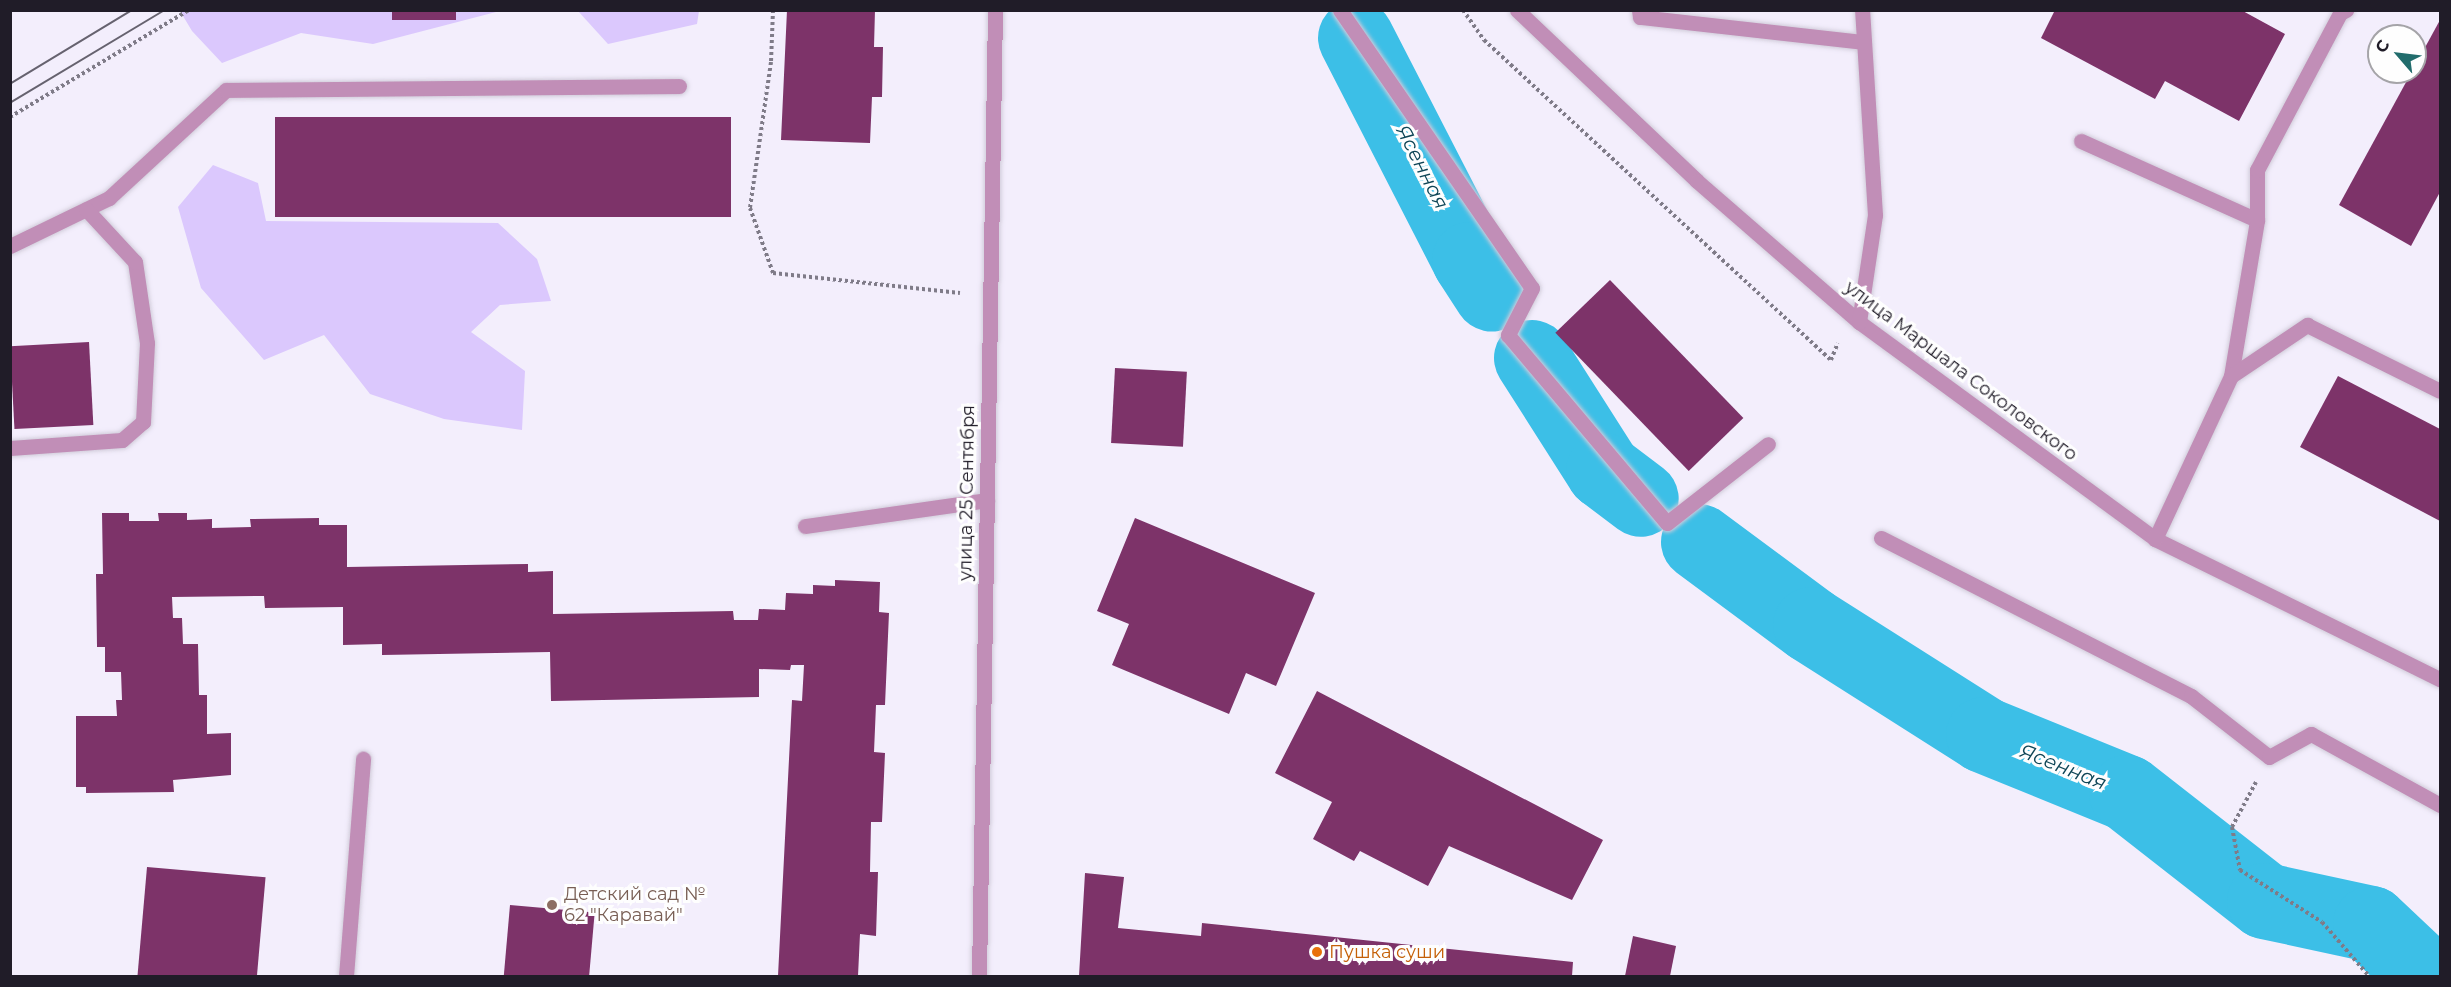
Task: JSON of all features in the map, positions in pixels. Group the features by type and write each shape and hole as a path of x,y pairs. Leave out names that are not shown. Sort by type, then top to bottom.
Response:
{"street":[{"name":"улица 25 Сентября","path":"979,976 995,10"},
{"path":"1340,10 1532,288 1508,335 1667,523 1768,444"},
{"name":"улица Маршала Соколовского","path":"1517,10 1697,181 1855,318 2155,539 2440,679"},
{"path":"1639,10 1640,17 1864,42"},
{"path":"1855,318 1875,215 1862,10"},
{"path":"2155,539 2231,376 2257,220 2257,170 2340,13 2346,10"},
{"path":"10,246 109,198 226,90 679,86"},
{"path":"2081,141 2257,220"},
{"path":"10,448 122,440 143,422 147,343 135,262 86,209"},
{"path":"2231,376 2307,325 2440,392"},
{"path":"806,526 987,500"},
{"path":"1881,538 2191,696 2269,757 2311,734 2440,805"},
{"path":"346,976 363,759"}],"path":[{"path":"10,117 189,10"},
{"path":"773,10 771,62 750,208 773,273 964,294"},
{"path":"1463,10 1484,40 1831,360 1855,318"},
{"path":"2269,757 2232,826 2240,870 2322,922 2369,976"}],"shaded area":[{"path":"180,11 533,11 496,12 373,44 301,33 222,63 192,31"},
{"path":"578,11 699,11 697,24 608,44"},
{"path":"213,165 258,183 266,221 498,223 537,259 551,301 500,305 471,332 525,371 522,430 444,419 370,394 324,335 264,360 201,288 178,207"}],"building":[{"path":"392,10 456,10 456,20 392,20"},
{"path":"787,10 875,10 874,47 883,47 882,97 872,97 870,143 781,140"},
{"path":"2055,10 2241,10 2285,34 2239,121 2165,81 2155,99 2041,38"},
{"path":"2440,20 2440,192 2411,246 2339,205 2405,84 2427,84 2427,44"},
{"path":"275,117 731,117 731,217 275,217"},
{"path":"1610,280 1743,418 1689,471 1555,333"},
{"path":"89,342 93,425 14,429 10,346"},
{"path":"1115,368 1187,372 1183,447 1111,443"},
{"path":"2338,376 2440,429 2440,521 2300,447"},
{"path":"102,513 129,513 129,521 159,521 158,513 187,513 187,520 212,519 212,528 251,527 250,519 319,518 319,525 347,525 347,567 528,564 528,572 553,571 553,614 733,611 734,620 758,620 759,609 785,610 786,593 813,594 813,585 835,586 835,580 880,582 879,612 889,613 885,705 876,705 874,752 885,753 882,822 871,822 870,872 878,872 876,936 860,934 858,976 778,976 792,700 802,701 804,665 791,665 790,670 759,669 759,697 551,701 550,652 382,655 382,644 343,645 343,607 265,608 264,596 172,597 173,618 182,618 183,644 198,644 199,695 207,695 207,734 231,733 231,775 173,780 174,792 86,793 86,787 76,787 76,716 117,716 116,700 122,700 121,672 105,672 105,647 97,647 96,574 103,574"},
{"path":"1135,518 1315,593 1276,686 1246,673 1229,714 1112,665 1129,624 1097,611"},
{"path":"1317,691 1603,840 1572,900 1449,846 1428,886 1360,851 1354,861 1313,839 1332,802 1275,773"},
{"path":"147,867 266,877 257,976 138,976"},
{"path":"1085,873 1124,877 1118,928 1201,936 1202,923 1573,962 1572,976 1079,976"},
{"path":"510,905 595,912 589,976 504,976"},
{"path":"1633,936 1676,946 1670,976 1625,976"}],"waterway":[{"name":"Ясенная","path":"1356,38 1470,260 1492,294"},
{"name":"Ясенная","path":"1532,358 1604,471 1641,499"},
{"name":"Ясенная","path":"1699,542 1811,625 1984,735 2127,793 2265,901 2371,924 2426,976"}],"tram line":[{"path":"10,84 132,10"},
{"path":"10,103 165,10"}],"place":[{"name":"Детский сад № 62 \"Каравай\"","path":"552,905"},
{"name":"Пушка суши","path":"1317,952"}]}
